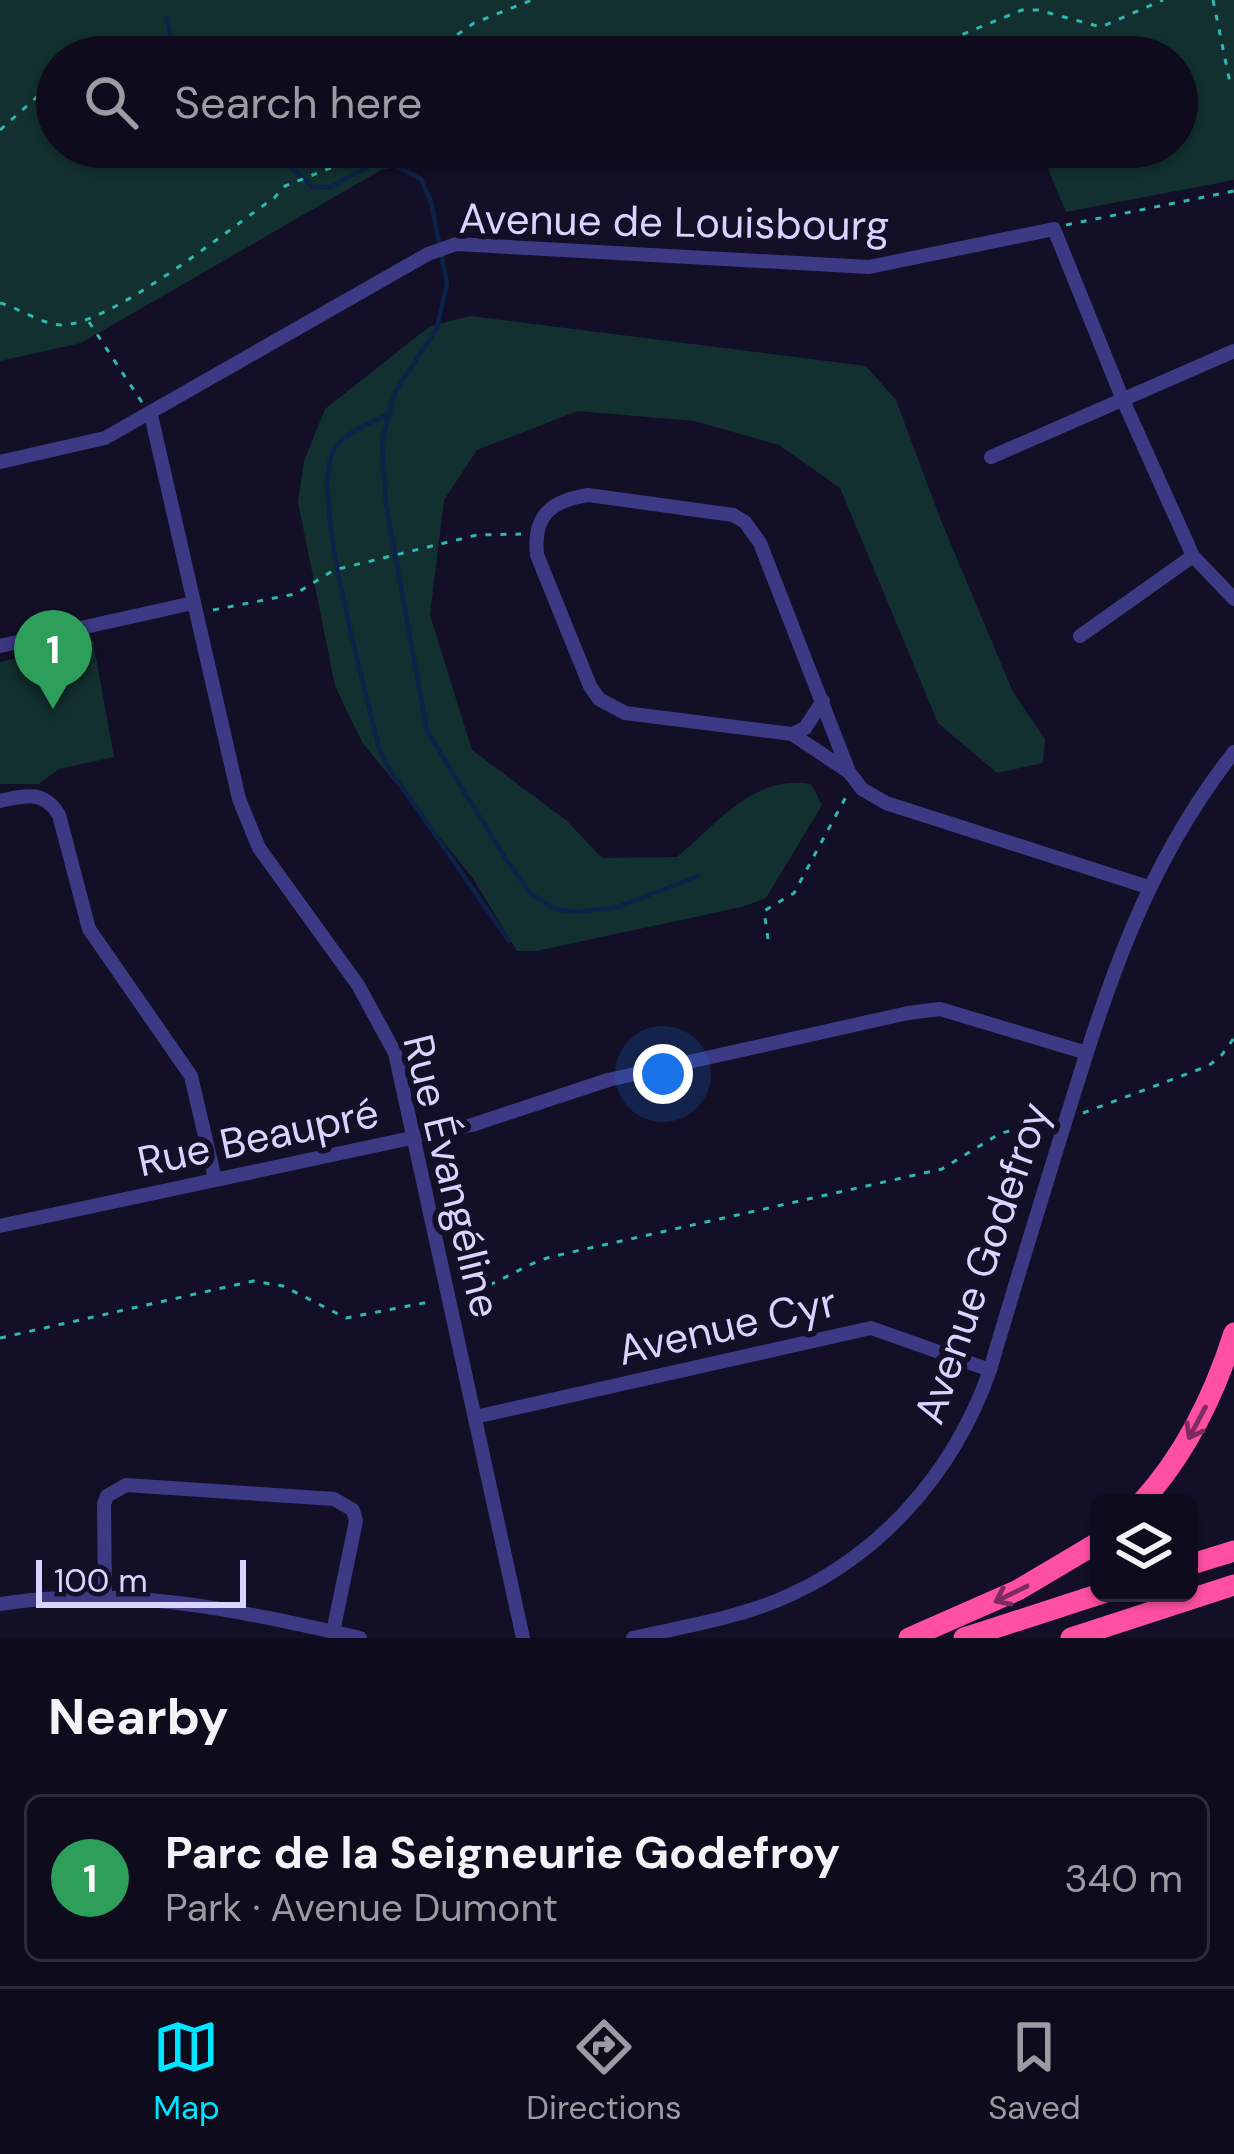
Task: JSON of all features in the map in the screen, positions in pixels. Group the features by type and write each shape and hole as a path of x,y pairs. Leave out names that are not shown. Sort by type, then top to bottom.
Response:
{"highway":[{"path":"1148,1494 1192,1434 1234,1333"},
{"path":"908,1638 1001,1599 1090,1548"},
{"path":"1198,1562 1234,1551"},
{"path":"1071,1638 1234,1586"},
{"path":"964,1638 1090,1597"}],"street":[{"name":"Avenue de Louisbourg","path":"0,462 105,438 428,254 456,244 869,267 1054,229 1192,556 1234,599"},
{"path":"991,457 1234,351"},
{"name":"Rue Évangéline","path":"151,415 238,799 259,848 358,985 386,1033 400,1075 523,1638"},
{"path":"849,772 760,543 745,522 733,515 588,495 565,499 549,509 535,533 537,555 598,699 625,713 792,734 886,803 1148,886"},
{"path":"1080,637 1192,556"},
{"path":"0,646 195,608"},
{"path":"792,734 805,728 824,701"},
{"name":"Avenue Godefroy","path":"633,1638 776,1601 856,1555 911,1506 941,1470 969,1424 990,1370 1118,958 1148,886 1196,804 1234,752"},
{"path":"0,801 40,796 51,801 59,815 88,929 190,1076 215,1179"},
{"name":"Rue Beaupré","path":"0,1226 414,1137 499,1117 608,1080 926,1010 960,1014 1087,1053"},
{"name":"Avenue Cyr","path":"475,1418 871,1328 990,1370"},
{"path":"105,1596 104,1504 116,1489 126,1485 334,1499 353,1510 356,1521 333,1632"},
{"path":"0,1604 105,1596 209,1606 360,1638"}],"path":[{"path":"456,36 474,23 532,0"},
{"path":"958,36 1022,10 1101,26 1163,0"},
{"path":"1214,0 1229,78 1234,83"},
{"path":"0,130 36,98"},
{"path":"0,302 58,325 87,319 122,304 285,186 332,168"},
{"path":"1076,222 1234,191"},
{"path":"87,319 151,415"},
{"path":"195,608 295,593 334,570 477,536 535,533"},
{"path":"768,939 764,911 794,892 845,794"},
{"path":"1080,1114 1208,1066 1234,1039"},
{"path":"465,1294 486,1289 527,1264 550,1257 942,1169 999,1134 1055,1119"},
{"path":"0,1338 253,1281 283,1286 346,1318 433,1301"}],"green space":[{"path":"0,0 1234,0 1234,180 1066,212 1048,168 1198,168 1198,36 36,36 36,168 390,168 81,343 0,361"},
{"path":"470,316 866,366 896,400 1013,692 1045,739 1043,763 997,773 938,723 840,488 779,445 694,421 578,411 477,450 444,500 430,615 472,750 567,821 602,858 677,857 738,804 772,786 811,784 822,805 766,898 536,951 517,951 472,877 362,742 335,686 298,502 304,461 325,409 430,326"},
{"path":"93,641 114,757 59,769 39,784 0,784 0,662"}],"waterway":[{"path":"167,18 170,36"},
{"path":"292,168 314,188 330,187 366,168"},
{"path":"400,168 421,179 431,202 447,283 437,328 395,392 382,443 386,504 427,731 530,893 555,909 577,912 618,907 698,876"},
{"path":"390,413 340,442 328,470 333,546 352,639 388,767 509,941"}],"place":[{"name":"Parc de la Seigneurie Godefroy","path":"53,709"}]}
